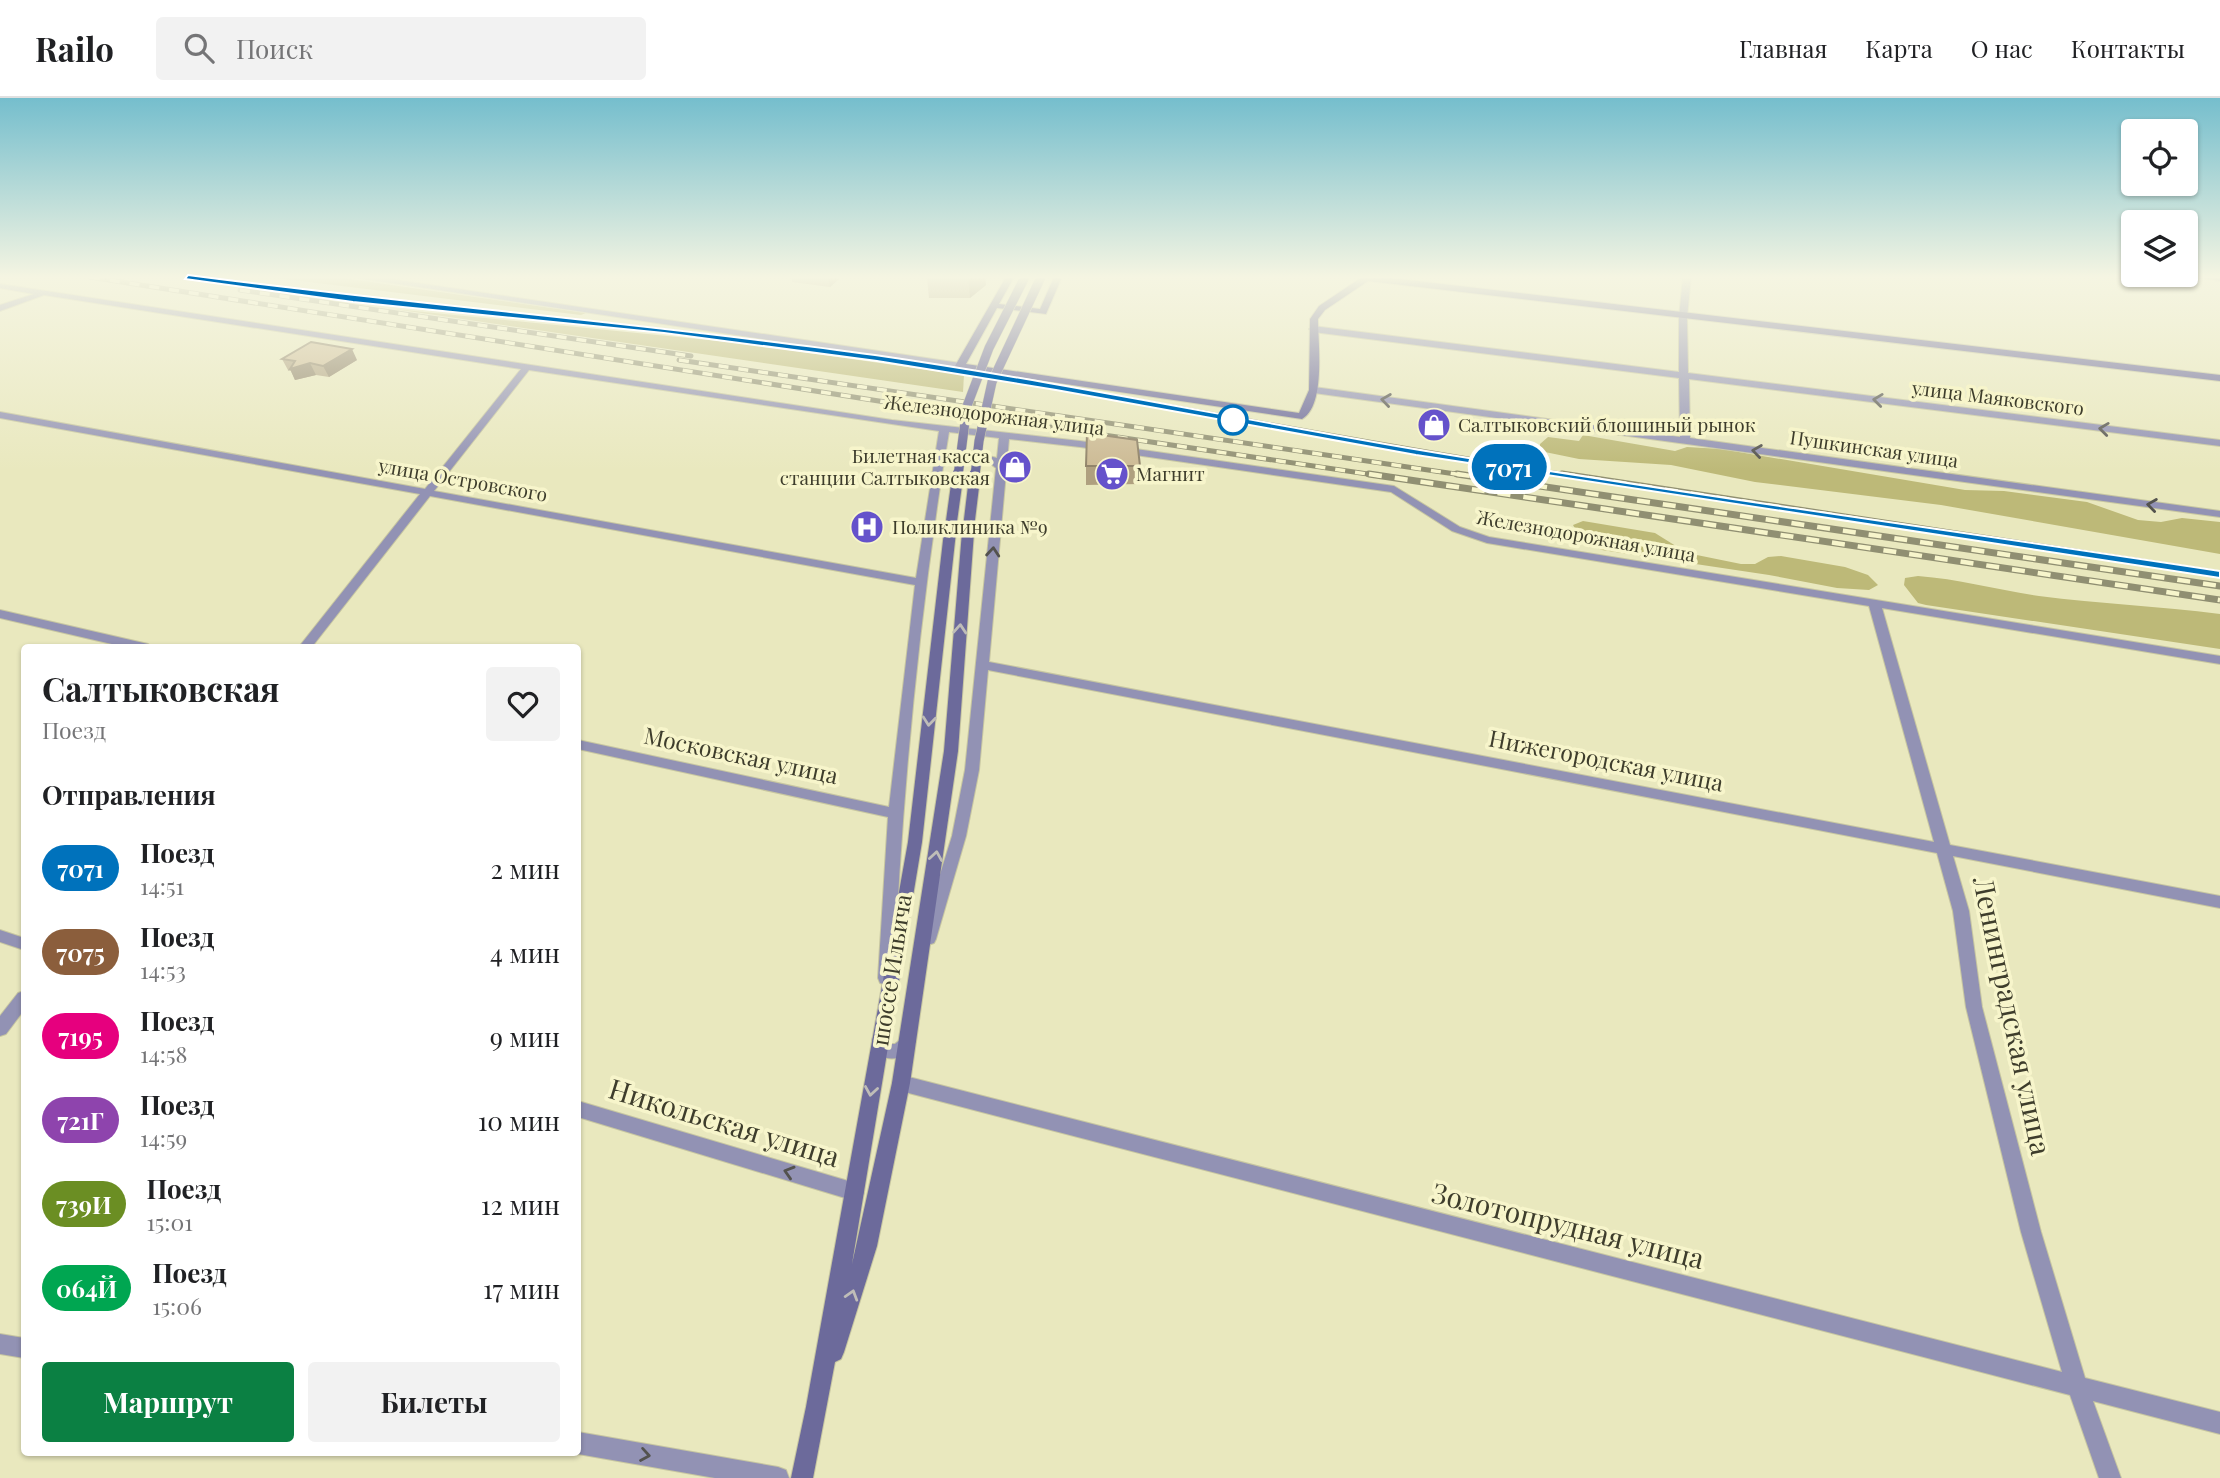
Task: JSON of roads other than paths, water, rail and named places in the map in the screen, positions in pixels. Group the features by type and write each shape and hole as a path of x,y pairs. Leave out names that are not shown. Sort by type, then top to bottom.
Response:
{"main road":[{"path":"974,341 960,366 1302,416 1314,390 1313,341"},
{"path":"986,341 992,351 992,362 988,370"},
{"name":"шоссе Ильича","path":"802,1478 855,1192 920,804 950,532 967,406 992,341"},
{"name":"шоссе Ильича","path":"817,1407 867,1246 901,1083 951,751 968,531 979,441 992,382 1011,341"},
{"path":"1908,341 2220,378"}],"street":[{"name":"Железнодорожная улица","path":"360,341 944,430 1080,444 1394,489 1456,529 1487,540 2220,660"},
{"path":"794,341 960,366"},
{"name":"улица Маяковского","path":"1411,341 2220,443"},
{"path":"1683,341 1685,441"},
{"path":"307,644 527,367"},
{"name":"Пушкинская улица","path":"1314,390 2220,514"},
{"name":"улица Островского","path":"0,415 920,582"},
{"path":"885,1008 890,864 895,813 920,582 944,430"},
{"path":"916,979 959,836 972,770 1004,437"},
{"path":"937,468 951,457 968,454 991,458 1001,467"},
{"name":"Ленинградская улица","path":"1875,605 1961,911 1974,1007 2031,1231 2077,1386 2110,1478"},
{"path":"0,614 131,644"},
{"name":"Нижегородская улица","path":"984,665 2220,902"},
{"name":"Московская улица","path":"581,745 895,813"},
{"path":"0,936 21,943"},
{"path":"0,1029 21,1002"},
{"path":"880,1040 885,1051 892,1052 899,1051 908,1041"},
{"name":"Золотопрудная улица","path":"901,1083 2220,1423"},
{"name":"Никольская улица","path":"581,1110 855,1192"},
{"path":"0,1344 21,1348"},
{"path":"581,1444 778,1478"}],"railway":[{"path":"500,341 1381,476"},
{"path":"591,341 691,356"},
{"path":"751,341 964,371 1574,476"},
{"path":"679,360 1469,476"},
{"path":"1369,474 2220,600"},
{"path":"1457,474 2220,586"},
{"path":"1562,474 2220,574"}],"train":[{"name":"7071","path":"754,341 1056,387 1416,452 2220,574"}],"place":[{"name":"Салтыковский блошиный рынок","path":"1434,425"},
{"name":"Билетная касса станции Салтыковская","path":"1015,467"},
{"name":"Магнит","path":"1112,474"},
{"name":"Поликлиника №9","path":"867,527"}]}
